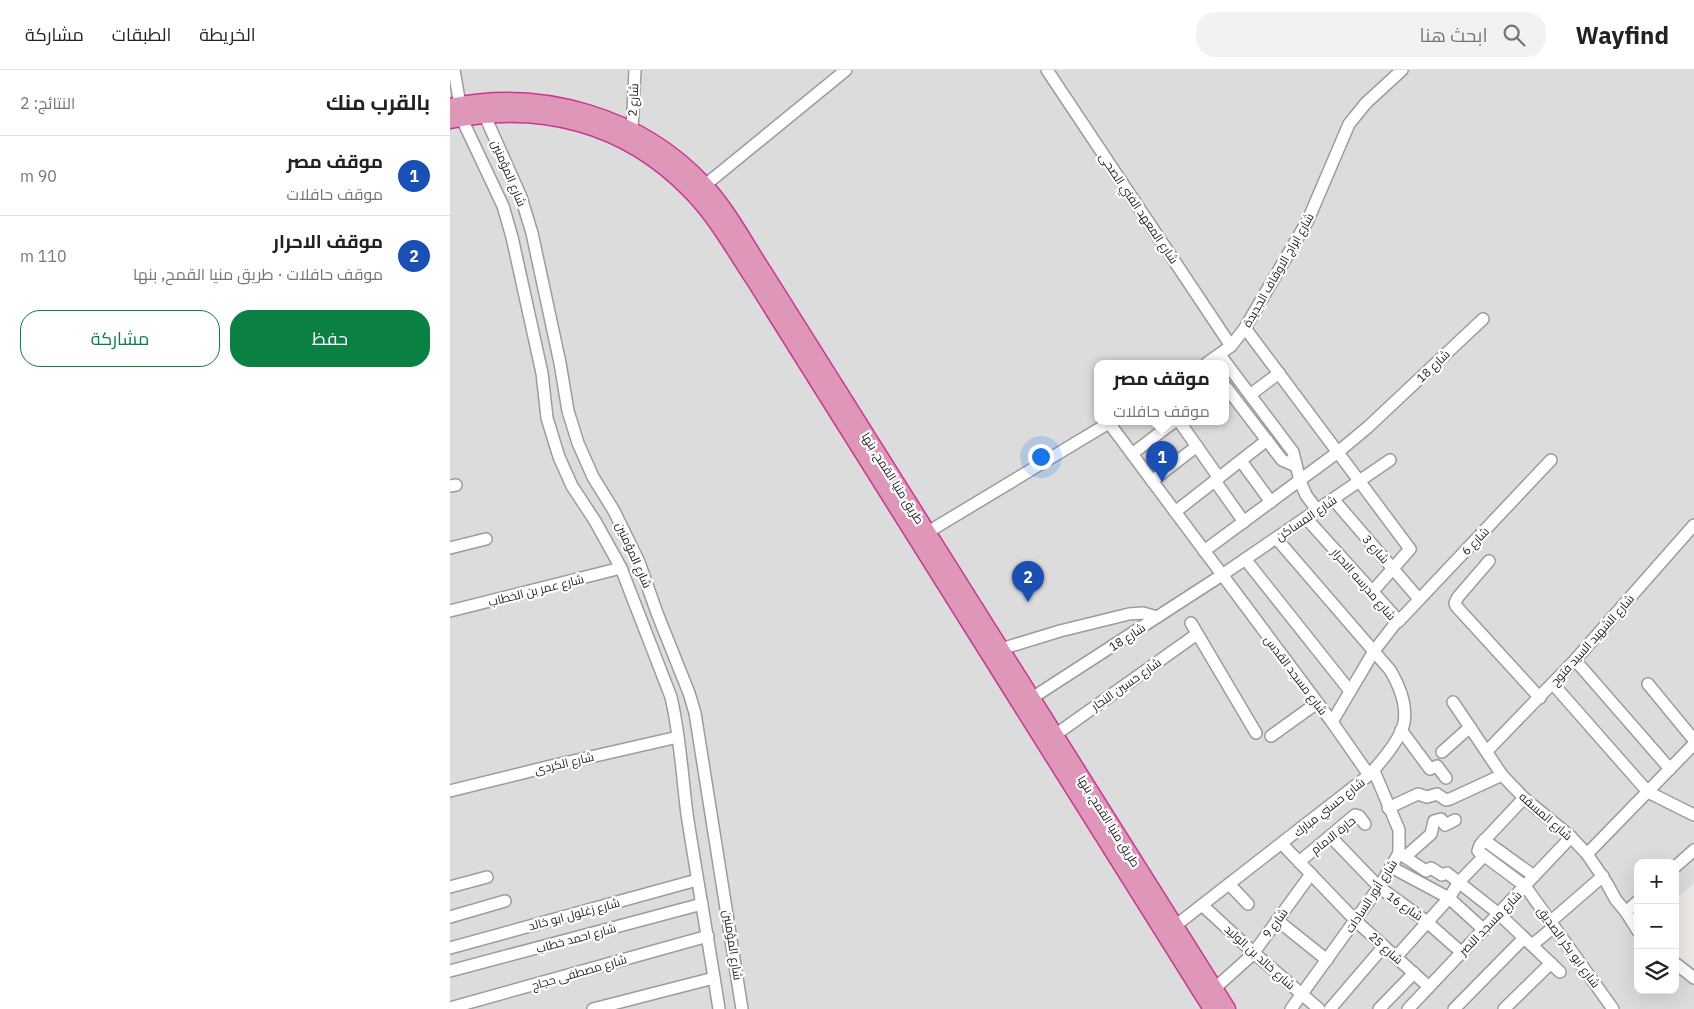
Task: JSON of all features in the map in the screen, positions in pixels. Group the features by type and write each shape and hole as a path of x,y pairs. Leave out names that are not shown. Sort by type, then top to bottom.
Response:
{"highway":[{"name":"طريق منيا القمح, بنها","path":"455,112 503,101 547,103 591,114 632,131 663,150 691,172 704,186 730,220 789,324 1212,1009"},
{"name":"طريق منيا القمح, بنها","path":"455,112 529,114 574,121 617,137 656,160 706,207 789,324 928,532 1227,1009"}],"street":[{"name":"شارع المؤمنين","path":"454,70 455,112 503,206 512,237 542,373 547,418 559,457 572,486 595,521 621,568 671,697 676,717 697,880 719,1009"},
{"name":"شارع 2","path":"632,131 635,70"},
{"path":"704,186 846,70"},
{"name":"شارع المعهد الفني الصحى","path":"1047,70 1231,346"},
{"name":"شارع ابراج الاوقاف الجديدة","path":"1212,360 1231,346 1246,328 1308,220 1348,124 1402,70"},
{"name":"شارع المؤمنين","path":"484,114 521,196 532,232 568,411 578,443 593,477 614,511 640,562 695,713 732,935 742,1009"},
{"name":"شارع 18","path":"1204,551 1300,481 1368,428 1482,319"},
{"path":"1246,328 1410,549 1373,591"},
{"path":"1220,355 1224,360"},
{"path":"1229,367 1293,452 1300,481 1306,495 1317,510"},
{"path":"1250,395 1280,373"},
{"path":"1229,391 1282,460 1296,466"},
{"path":"928,532 1106,425"},
{"name":"شارع مسجد القدس","path":"1113,425 1132,454 1317,703 1372,773"},
{"path":"1132,454 1170,425"},
{"path":"1182,425 1244,522"},
{"path":"1175,512 1267,440"},
{"path":"1152,481 1197,446"},
{"name":"شارع المساكن","path":"1222,575 1390,460"},
{"name":"شارع 6","path":"1398,622 1552,460"},
{"path":"1241,461 1271,502"},
{"name":"شارع 3","path":"1333,499 1419,599"},
{"name":"شارع مدرسه الاحرار","path":"1306,518 1397,618 1398,622 1374,651 1332,722"},
{"name":"شارع الشهيد السيد فتوح","path":"1487,751 1575,660 1694,525"},
{"name":"شارع حسني مبارك","path":"1174,926 1372,773 1393,746 1404,723 1403,705 1398,684 1390,670 1276,538"},
{"path":"450,548 486,539"},
{"path":"1245,559 1350,691"},
{"path":"1489,561 1458,597 1455,603 1456,606 1540,698"},
{"name":"شارع عمر بن الخطاب","path":"450,611 621,568"},
{"name":"شارع 18","path":"1032,698 1222,575"},
{"path":"1000,649 1060,631 1128,614 1143,613 1157,617"},
{"path":"1190,623 1256,733"},
{"name":"شارع حسين النجار","path":"1055,735 1197,634"},
{"path":"1575,660 1670,769"},
{"path":"1553,684 1648,792 1694,815"},
{"path":"1648,684 1694,740"},
{"name":"شارع المسقه","path":"1453,702 1502,774 1524,798 1571,837 1587,854 1634,925"},
{"path":"1271,736 1317,703"},
{"path":"1442,752 1470,728"},
{"path":"1401,730 1430,768 1432,769 1437,766 1446,778"},
{"name":"شارع الكردى","path":"450,792 551,766 678,737"},
{"path":"1587,854 1694,744"},
{"name":"شارع أنور السادات","path":"1291,1009 1356,921 1391,867 1402,855 1399,830 1372,773"},
{"path":"1388,808 1418,794 1427,797 1438,794 1446,800 1450,800 1502,774"},
{"path":"1396,957 1449,898 1459,882 1484,856 1478,848 1524,798"},
{"name":"حارة الامام","path":"1299,862 1355,815 1359,816 1364,824"},
{"path":"1455,820 1445,825 1441,819 1434,821 1431,834 1402,855 1426,871 1431,868 1442,875 1447,873 1499,914 1560,972"},
{"name":"شارع 16","path":"1330,836 1379,888 1428,922 1462,953"},
{"name":"شارع مسجد النصر","path":"1408,1009 1571,837"},
{"path":"1484,840 1534,876"},
{"name":"شارع 25","path":"1282,844 1356,921 1429,987"},
{"path":"1679,863 1694,850"},
{"name":"شارع ابو بكر الصديق","path":"1484,856 1525,886 1613,1009"},
{"path":"1391,867 1449,898 1484,930"},
{"name":"شارع 9","path":"1214,989 1254,953 1311,874"},
{"path":"1454,1009 1528,942 1552,924 1602,876"},
{"path":"450,887 487,877"},
{"name":"شارع زغلول ابو خالد","path":"450,948 697,880"},
{"path":"1229,884 1248,904"},
{"path":"450,916 505,901"},
{"name":"شارع احمد خطاب","path":"450,972 702,904"},
{"name":"شارع خالد بن الوليد","path":"1202,904 1254,953 1319,1009"},
{"path":"1626,912 1635,904"},
{"path":"1277,920 1327,960"},
{"name":"شارع مصطفى حجاج","path":"450,1008 708,936"},
{"path":"1330,1009 1384,946"},
{"path":"1504,1009 1551,963"},
{"path":"1679,966 1694,978"},
{"path":"1380,1009 1414,973"},
{"path":"593,1009 714,978"}],"shaded area":[{"path":"450,70 1694,70 1694,883 1679,896 1679,859 1634,859 1634,994 1679,994 1679,957 1694,968 1694,1009 450,1009"}],"place":[{"name":"موقف مصر","path":"1162,482"},
{"name":"موقف الاحرار","path":"1028,602"}]}
